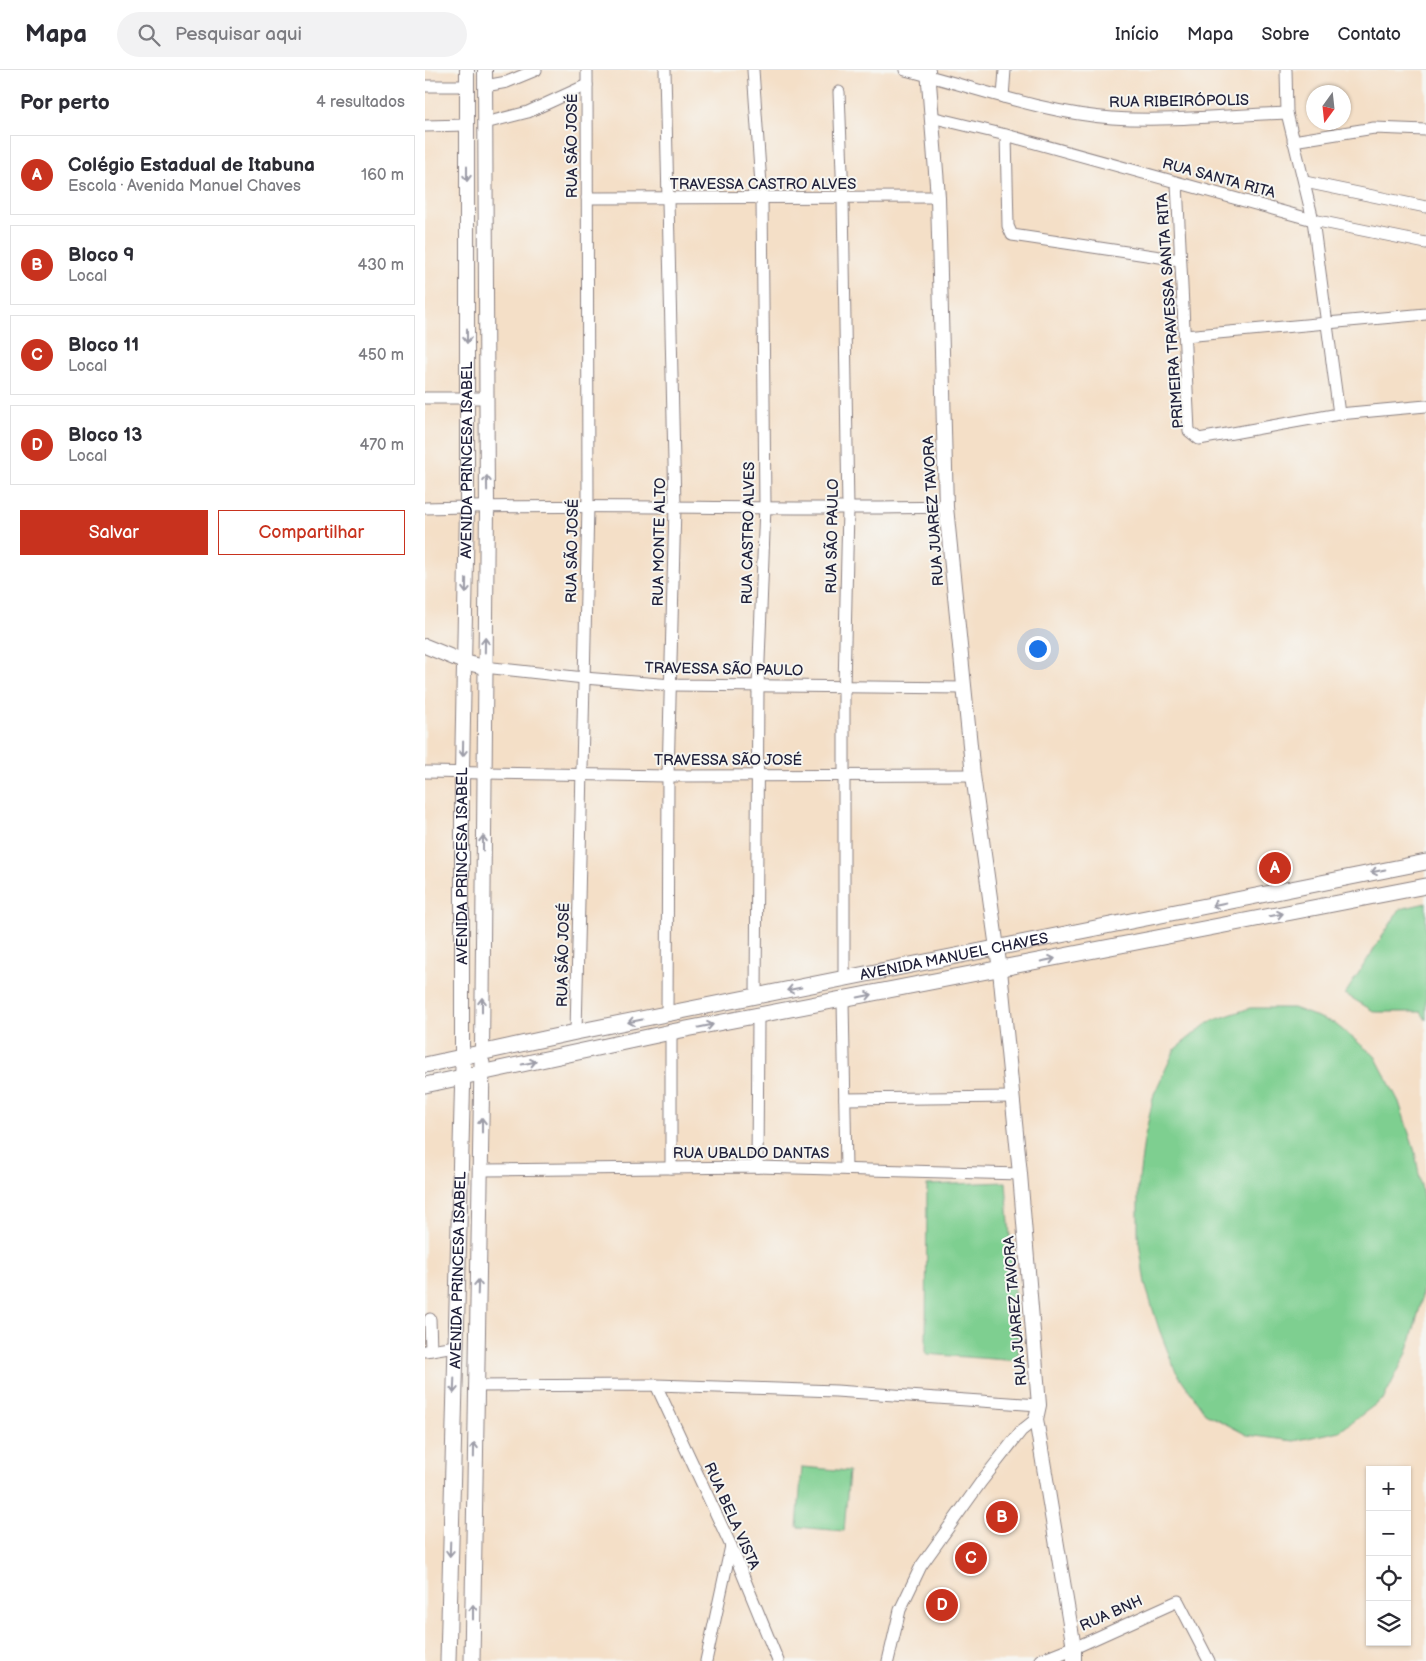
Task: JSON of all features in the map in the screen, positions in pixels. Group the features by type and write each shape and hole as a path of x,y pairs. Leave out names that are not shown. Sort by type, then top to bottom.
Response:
{"main road":[{"name":"AVENIDA MANUEL CHAVES","path":"425,1065 576,1032 844,980 1426,862"},
{"name":"AVENIDA MANUEL CHAVES","path":"425,1085 671,1032 1000,970 1426,886"},
{"name":"AVENIDA PRINCESA ISABEL","path":"472,1661 475,1386 482,1170 482,1054"},
{"name":"AVENIDA PRINCESA ISABEL","path":"448,1661 463,1058"}],"street":[{"name":"AVENIDA PRINCESA ISABEL","path":"463,1058 462,772 467,506 467,70"},
{"name":"AVENIDA PRINCESA ISABEL","path":"482,1054 483,772 487,506 485,398 485,70"},
{"path":"485,91 536,70"},
{"name":"RUA SÃO JOSÉ","path":"576,1032 588,506 587,70"},
{"name":"RUA MONTE ALTO","path":"665,70 675,506 672,685 668,776 667,1014"},
{"name":"RUA CASTRO ALVES","path":"753,70 762,199 765,506 758,686 756,997"},
{"name":"RUA RIBEIRÓPOLIS","path":"905,70 1003,97 1075,113 1112,118 1287,113"},
{"path":"1003,97 1005,70"},
{"path":"1285,70 1287,113 1313,220 1339,414 1426,406"},
{"name":"RUA JUAREZ TAVORA","path":"928,76 938,197 945,507 973,775 1000,970 1020,1174 1038,1412 1074,1654"},
{"path":"485,117 529,112 587,85"},
{"path":"425,86 467,90"},
{"name":"RUA SÃO PAULO","path":"839,92 843,199 848,509 843,687 844,980"},
{"name":"RUA SANTA RITA","path":"930,113 1313,220 1426,243"},
{"path":"425,126 467,119"},
{"path":"1293,141 1374,128 1426,130"},
{"path":"1006,135 1007,226 1012,235 1180,260"},
{"name":"PRIMEIRA TRAVESSA SANTA RITA","path":"1177,183 1189,431 1199,439 1339,414"},
{"path":"1306,186 1426,207"},
{"name":"TRAVESSA CASTRO ALVES","path":"587,198 843,199 938,197"},
{"path":"1185,336 1426,314"},
{"path":"425,398 485,398"},
{"path":"425,508 467,506 765,506 848,509 945,507"},
{"path":"425,646 464,662 484,667"},
{"name":"TRAVESSA SÃO PAULO","path":"484,667 672,685 964,688"},
{"name":"TRAVESSA SÃO JOSÉ","path":"425,772 668,776 757,774 973,775"},
{"path":"843,1000 846,1169"},
{"path":"757,1167 758,1016"},
{"path":"671,1032 671,1168"},
{"path":"845,1099 1011,1097"},
{"name":"RUA UBALDO DANTAS","path":"482,1170 757,1167 1020,1174"},
{"path":"430,1319 428,1351 455,1346"},
{"path":"475,1386 656,1385 836,1392 1038,1412"},
{"name":"RUA BELA VISTA","path":"656,1385 731,1546 778,1661"},
{"path":"888,1661 899,1610 921,1566 981,1482 1038,1412"},
{"path":"706,1661 731,1546"},
{"name":"RUA BNH","path":"1041,1661 1074,1654 1178,1601 1187,1615 1209,1661"}],"green space":[{"path":"1426,903 1426,1020 1421,1012 1375,1012 1345,994 1400,909"},
{"path":"1250,1008 1293,1008 1334,1023 1375,1056 1399,1102 1415,1152 1424,1202 1426,1253 1421,1304 1407,1353 1384,1398 1340,1431 1294,1441 1247,1435 1205,1413 1175,1370 1159,1329 1145,1284 1138,1235 1138,1187 1144,1140 1154,1094 1175,1049 1209,1022"},
{"path":"1006,1182 1019,1361 926,1354 927,1185"},
{"path":"802,1467 849,1471 844,1531 797,1527"}],"place":[{"name":"Colégio Estadual de Itabuna","path":"1275,868"},
{"name":"Bloco 9","path":"1002,1517"},
{"name":"Bloco 11","path":"971,1558"},
{"name":"Bloco 13","path":"942,1605"}]}
